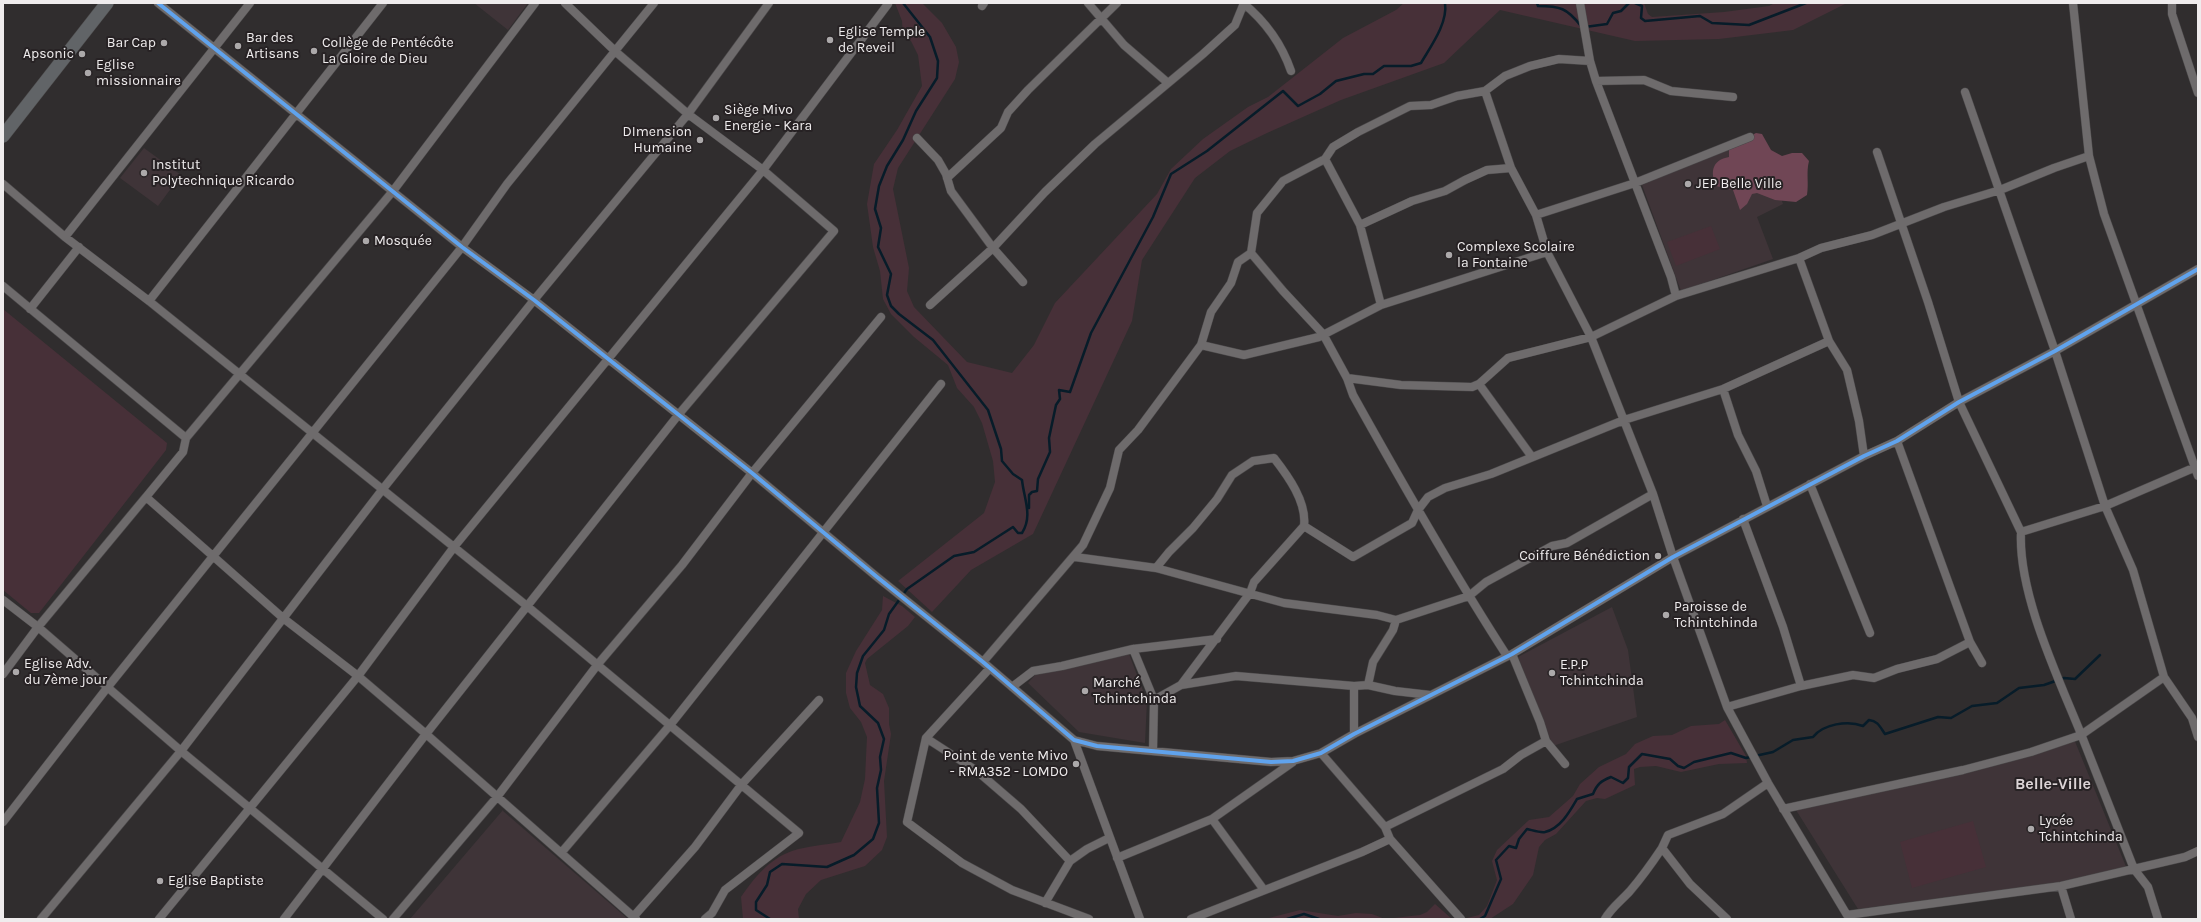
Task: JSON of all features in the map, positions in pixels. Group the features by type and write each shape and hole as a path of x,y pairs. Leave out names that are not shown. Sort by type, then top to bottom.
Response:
{"main road":[{"path":"3,136 107,3"}],"street":[{"path":"158,3 462,247 534,300 607,359 679,414 983,662 1074,740 1097,746 1271,762 1293,761 1321,753 1354,734 1510,655 1673,557 1767,506 1864,456 1898,441 1958,402 2055,351 2198,269"},
{"path":"65,237 250,3"},
{"path":"149,301 298,114 383,3"},
{"path":"3,674 38,627 183,452 186,438 238,374 393,191 534,3"},
{"path":"284,919 426,734 679,414 834,231 763,170 688,114 616,52 565,3"},
{"path":"3,822 107,688 462,247 507,184 616,52 654,3"},
{"path":"40,919 181,752 282,618 382,490 534,300 688,114 769,3"},
{"path":"1088,3 1124,45 1168,83"},
{"path":"947,178 1001,128 1008,112 1028,90 1116,3"},
{"path":"930,305 993,248 1044,192 1095,144 1203,54 1235,25 1244,3 1264,22 1286,56 1291,71"},
{"path":"1580,3 1590,62 1671,277 1676,296"},
{"path":"2073,3 2089,156 2104,214 2135,305 2196,466 2198,476"},
{"path":"2172,3 2172,14 2197,89"},
{"path":"159,919 358,676 454,547 763,170 888,4"},
{"path":"983,662 1083,545 1110,488 1119,450 1138,430 1154,406 1201,345 1211,312 1231,283 1238,262 1251,253 1257,212 1283,181 1325,159 1333,147 1358,132 1410,106 1431,105 1457,96 1485,91 1505,76 1530,66 1559,59 1590,62"},
{"path":"1596,80 1644,80 1671,91 1733,97"},
{"path":"1485,91 1511,168 1536,215 1547,252 1591,337 1624,420 1653,494 1673,557 1727,707 1768,783 1847,917 2061,886 2185,857 2198,851"},
{"path":"1965,92 2055,351 2105,506 2133,570 2164,677 2192,718 2198,737"},
{"path":"1536,215 1635,183 1750,137"},
{"path":"917,138 938,160 947,178 951,191 993,248 1023,282"},
{"path":"1877,152 1928,302 1958,402 2022,532 2020,553 2029,595 2056,674 2134,869 2148,887 2158,919"},
{"path":"1347,378 1401,385 1472,387 1479,384 1508,358 1591,337 1676,296 1799,258 1821,248 1872,235 1944,207 2000,190 2054,168 2089,156"},
{"path":"1325,159 1360,225 1381,305"},
{"path":"1360,225 1412,201 1445,191 1487,170 1511,168"},
{"path":"3,184 65,237 149,301 527,606 671,724 800,833 725,890 712,913 705,919"},
{"path":"30,309 79,247"},
{"path":"1201,345 1244,355 1319,337 1381,305 1547,252"},
{"path":"1251,253 1283,291 1324,334 1347,378 1352,395 1418,510 1469,596 1510,655 1540,722 1546,742 1565,764"},
{"path":"1799,258 1829,341 1846,370 1859,421 1864,456"},
{"path":"3,286 186,438"},
{"path":"393,919 497,797 598,664 682,565 752,473 881,317"},
{"path":"1304,526 1353,557 1412,523 1418,510 1428,497 1445,488 1491,474 1624,420 1723,389 1829,341"},
{"path":"561,853 671,724 941,384"},
{"path":"1479,384 1532,457"},
{"path":"1723,389 1738,435 1756,471 1767,506"},
{"path":"1898,441 1970,642 1982,663"},
{"path":"1156,568 1169,552 1193,528 1217,499 1232,475 1253,461 1274,458 1292,485 1305,517 1304,526 1254,582 1250,593 1232,615 1217,639 1181,685"},
{"path":"2022,532 2105,506 2196,466"},
{"path":"1810,484 1870,633"},
{"path":"1074,557 1156,568 1284,603 1365,613 1396,620 1469,596 1486,582 1552,546 1567,543 1653,494"},
{"path":"146,496 282,618 358,676 635,918 695,847 742,784 819,700"},
{"path":"1743,519 1783,627 1801,686"},
{"path":"3,600 38,627 181,752 251,808 383,919"},
{"path":"1368,685 1373,662 1393,630 1396,620"},
{"path":"1012,687 1034,671 1133,649 1217,639"},
{"path":"1727,707 1801,686 1853,675 1874,678 1897,669 1937,658 1970,642"},
{"path":"1133,649 1154,700 1153,751"},
{"path":"990,668 926,738 907,822 962,863 1012,890 1089,919"},
{"path":"1154,700 1181,685 1236,676 1354,686 1368,685 1395,691 1430,695"},
{"path":"1783,808 1963,770 2031,752 2081,735 2164,677"},
{"path":"1354,686 1354,734"},
{"path":"926,738 977,771 1021,809 1070,861"},
{"path":"1074,740 1140,919"},
{"path":"1385,827 1504,769 1521,755 1546,742"},
{"path":"1321,753 1385,827 1390,839 1460,918"},
{"path":"1117,858 1212,819 1293,761"},
{"path":"1605,919 1610,909 1622,900 1641,878 1662,848 1668,835 1723,814 1768,783"},
{"path":"1212,819 1264,890"},
{"path":"1045,903 1070,861 1087,849 1109,838"},
{"path":"1191,919 1362,852 1390,839"},
{"path":"1662,848 1690,884 1727,919"},
{"path":"2061,886 2071,919"}],"shaded area":[{"path":"474,3 528,3 508,30"},
{"path":"895,3 922,3 942,23 956,47 959,62 955,79 898,168 893,189 909,268 907,291 914,307 967,362 1012,373 1034,345 1055,303 1157,194 1171,169 1203,139 1248,107 1268,97 1343,38 1396,10 1404,3 1644,3 1648,14 1652,17 1724,12 1769,6 1775,3 1847,3 1793,30 1719,39 1635,41 1500,10 1444,63 1341,100 1230,151 1195,178 1142,260 1132,321 1033,534 971,570 932,612 898,581 984,513 995,482 993,461 982,423 974,407 957,388 948,365 914,337 891,314 883,299 880,271 873,247 867,204 874,164 897,130 922,86 918,55 911,41 903,35 902,21"},
{"path":"1756,133 1762,134 1771,150 1782,156 1792,153 1802,153 1809,161 1807,195 1796,202 1775,200 1757,193 1752,194 1747,204 1740,210 1733,190 1716,186 1713,171 1716,164 1719,161 1729,157 1729,147"},
{"path":"1760,137 1783,204 1757,217 1773,259 1681,291 1642,185 1729,147"},
{"name":"Institut Polytechnique Ricardo","path":"144,148 181,175 158,206 120,178"},
{"path":"1711,226 1720,249 1676,266 1667,242"},
{"path":"3,309 167,443 166,450 39,613 31,613 3,590"},
{"path":"883,596 902,606 915,617 908,626 867,659 865,663 870,685 883,694 889,708 889,724 891,734 884,781 887,837 882,850 865,866 821,880 806,894 798,909 799,919 743,919 741,897 751,883 769,864 784,854 798,849 841,842 860,802 865,779 867,737 861,722 850,708 846,693 846,673 856,651 882,610"},
{"name":"E.P.P Tchintchinda","path":"1612,607 1628,650 1637,717 1553,746 1518,657"},
{"name":"Marché Tchintchinda","path":"1129,654 1147,701 1145,743 1079,732 1028,683 1035,675"},
{"path":"1725,720 1746,756 1747,763 1719,764 1681,772 1656,766 1634,769 1635,785 1605,799 1597,798 1586,801 1556,834 1545,840 1539,847 1533,875 1513,904 1490,919 1467,918 1479,915 1487,906 1497,880 1492,861 1497,850 1529,820 1549,817 1573,796 1580,784 1599,767 1626,754 1635,744 1653,736 1672,735 1691,726 1719,724"},
{"path":"2074,739 2127,869 2062,883 1858,909 1796,810 2032,756"},
{"path":"503,811 628,919 410,919"},
{"path":"1973,821 1986,867 1912,888 1900,842"},
{"path":"1435,904 1452,919 1385,919 1420,915 1427,912"},
{"path":"1300,910 1338,916 1356,913 1372,914 1385,919 1265,919"}],"waterway":[{"path":"770,919 756,910 756,902 767,885 770,872 782,864 827,867 854,855 873,839 879,823 877,788 881,770 880,757 884,739 878,723 860,706 856,687 857,673 863,656 884,630 889,614 907,589 954,556 974,552 1013,527 1018,533 1022,533 1027,520 1027,507 1022,480 1013,474 1002,461 1001,449 988,410 933,340 899,314 891,306 887,295 891,274 878,247 881,228 875,209 879,186 887,166 903,140 916,111 937,78 938,61 930,37 903,3"},
{"path":"1029,508 1029,495 1032,492 1037,491 1038,479 1050,452 1049,438 1056,405 1060,399 1059,390 1070,392 1091,333 1153,217 1171,174 1207,151 1283,91 1298,106 1320,94 1336,81 1364,74 1373,74 1384,66 1411,66 1421,63 1438,34 1444,18 1445,3"},
{"path":"1537,3 1538,6 1562,9 1571,15 1581,26"},
{"path":"1585,27 1607,24 1613,13 1621,11 1629,3"},
{"path":"1635,3 1642,6 1641,18 1645,21 1700,16 1712,23 1749,25 1806,3"},
{"path":"1480,919 1485,916 1501,879 1496,860 1509,846 1516,848 1519,839 1527,829 1545,832 1556,827 1577,799 1593,794 1598,785 1605,780 1611,777 1623,783 1628,778 1629,767 1642,754 1670,759 1678,766 1684,768 1694,762 1731,753 1746,758 1773,752 1793,740 1813,737 1823,729 1836,724 1850,723 1863,726 1869,720 1875,722 1885,734 1938,717 1951,718 1972,706 1997,703 2019,688 2044,685 2064,678 2075,679 2100,655"},
{"path":"1287,919 1304,914 1319,919"}],"cycle path":[{"path":"158,3 462,247 534,300 752,473 877,577 983,662 1074,740 1097,746 1271,762 1293,761 1321,753 1354,734 1512,654 1673,557 1864,456 1897,441 1959,402 2055,351 2198,269"}],"place":[{"name":"Eglise Temple de Reveil","path":"830,40"},
{"name":"Bar Cap","path":"164,43"},
{"name":"Bar des Artisans","path":"238,46"},
{"name":"Collège de Pentécôte La Gloire de Dieu","path":"314,51"},
{"name":"Apsonic","path":"82,54"},
{"name":"Eglise missionnaire","path":"88,73"},
{"name":"Siège Mivo Energie - Kara","path":"716,118"},
{"name":"DImension Humaine","path":"700,140"},
{"name":"Institut Polytechnique Ricardo","path":"144,173"},
{"name":"JEP Belle Ville","path":"1688,184"},
{"name":"Mosquée","path":"366,241"},
{"name":"Complexe Scolaire la Fontaine","path":"1449,255"},
{"name":"Coiffure Bénédiction","path":"1658,556"},
{"name":"Paroisse de Tchintchinda","path":"1666,615"},
{"name":"Eglise Adv. du 7ème jour","path":"16,672"},
{"name":"E.P.P Tchintchinda","path":"1552,673"},
{"name":"Marché Tchintchinda","path":"1085,691"},
{"name":"Point de vente Mivo - RMA352 - LOMDO","path":"1076,764"},
{"name":"Lycée Tchintchinda","path":"2031,829"},
{"name":"Eglise Baptiste","path":"160,881"}],"district":[{"name":"Belle-Ville","path":"2053,784"}]}
